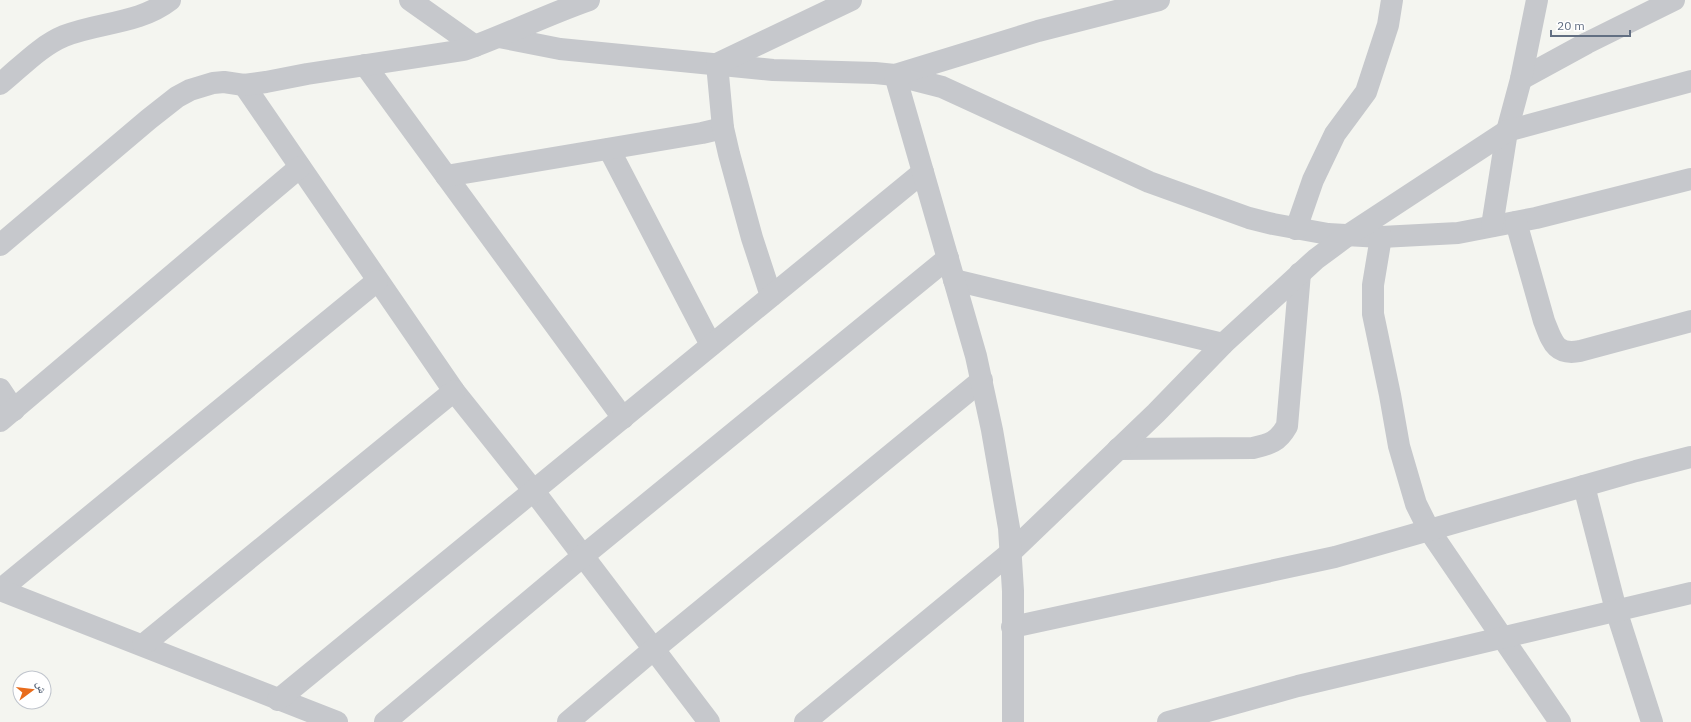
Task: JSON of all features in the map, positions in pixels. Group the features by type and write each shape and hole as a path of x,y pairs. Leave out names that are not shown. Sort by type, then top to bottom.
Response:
{"street":[{"path":"0,84 45,48 62,37 146,14 170,0"},
{"path":"410,0 474,46"},
{"path":"0,245 177,97 190,90 213,83 224,82 244,85 464,50 499,37 559,10 589,0"},
{"path":"717,64 852,0"},
{"path":"895,75 1038,31 1159,0"},
{"path":"1296,229 1313,180 1335,134 1366,92 1388,25 1392,0"},
{"path":"1492,226 1508,131 1522,79 1537,0"},
{"path":"1522,79 1674,0"},
{"path":"499,37 560,49 773,70 875,72 895,75 942,87 1149,182 1249,218 1296,229 1347,236 1381,237 1458,233 1516,222 1691,179"},
{"path":"717,64 723,128 752,238 771,296"},
{"path":"365,65 623,418"},
{"path":"895,75 982,380 992,430 1009,528 1013,591 1012,722"},
{"path":"805,722 1010,553 1156,413 1223,344 1316,259 1347,236 1508,131 1691,81"},
{"path":"244,85 377,281 454,391 533,490 709,722"},
{"path":"446,176 723,128"},
{"path":"609,148 711,345"},
{"path":"0,389 7,416 300,167"},
{"path":"278,700 923,172"},
{"path":"1516,222 1544,321 1550,335 1561,350 1566,353 1580,351 1691,321"},
{"path":"1381,237 1373,285 1373,314 1399,446 1416,504 1429,530 1560,722"},
{"path":"385,722 583,556 948,258"},
{"path":"1118,449 1253,448 1269,445 1281,437 1287,426 1300,273"},
{"path":"954,280 1223,344"},
{"path":"337,722 0,590 377,281"},
{"path":"568,722 654,649 982,380"},
{"path":"143,645 454,391"},
{"path":"1012,627 1335,557 1691,456"},
{"path":"1584,486 1616,610 1652,722"},
{"path":"1168,722 1298,686 1691,593"}]}
